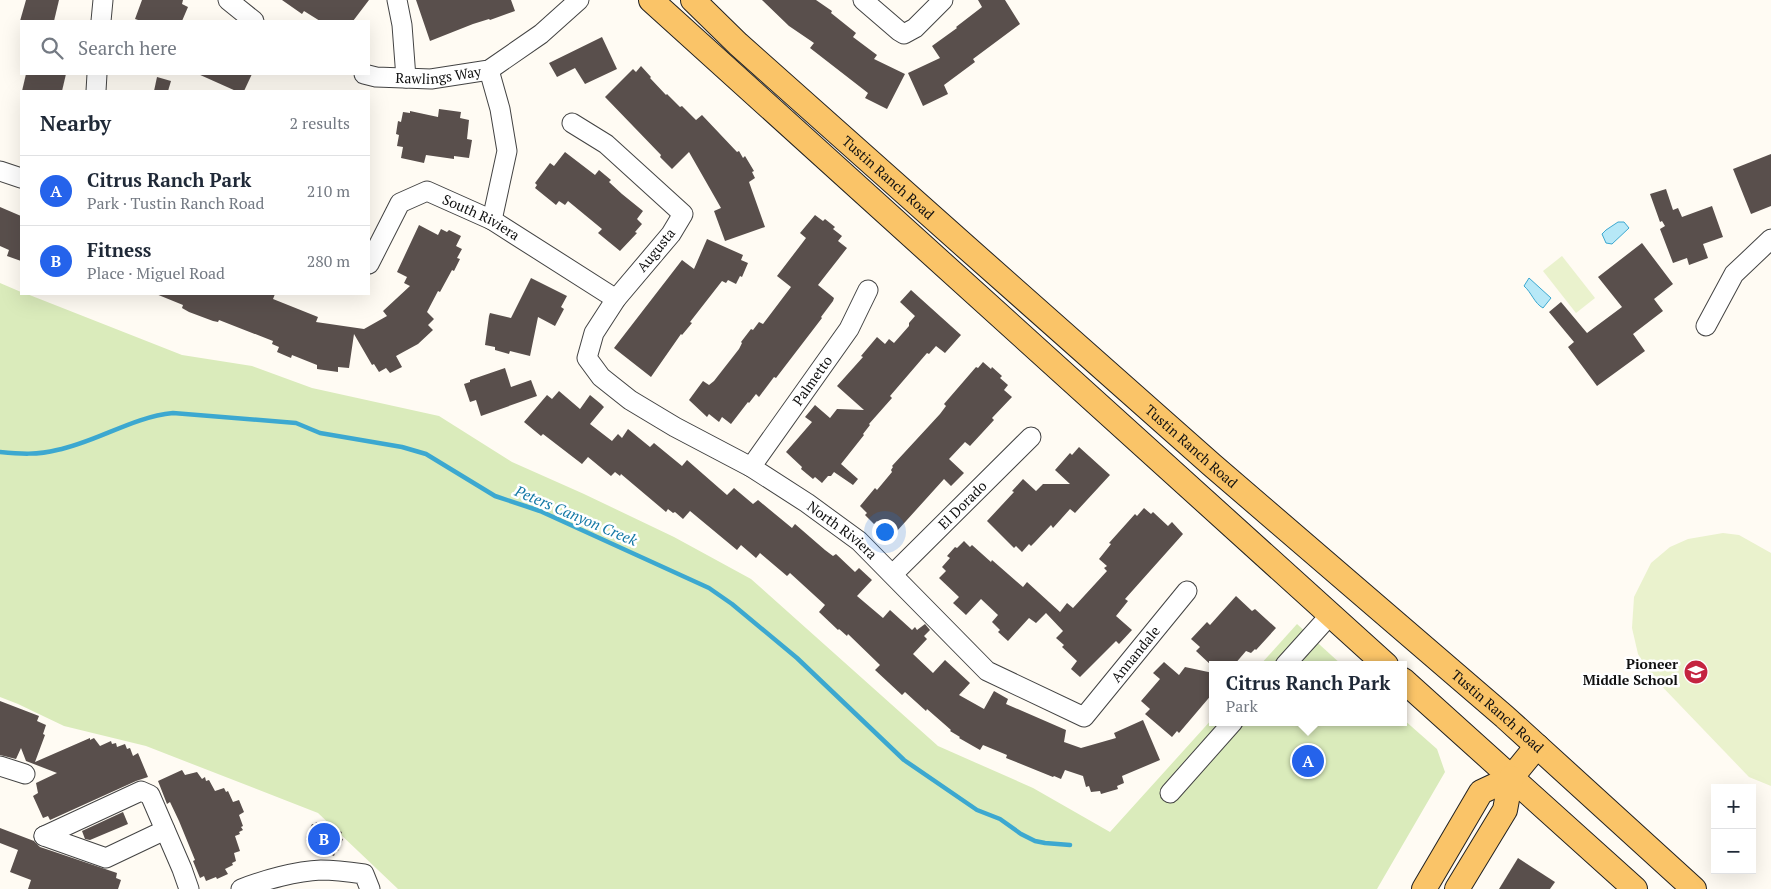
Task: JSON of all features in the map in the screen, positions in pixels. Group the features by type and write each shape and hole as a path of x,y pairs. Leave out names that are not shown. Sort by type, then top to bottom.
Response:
{"main road":[{"name":"Tustin Ranch Road","path":"651,0 1382,661"},
{"name":"Tustin Ranch Road","path":"693,0 768,70 1212,465 1537,746 1694,889"},
{"path":"1407,684 1635,889"},
{"path":"1424,889 1481,792 1511,778 1537,746"},
{"path":"1457,889 1505,810 1511,778"}],"street":[{"path":"101,20 103,0"},
{"path":"228,0 253,20"},
{"path":"397,0 402,25 406,78"},
{"name":"Rawlings Way","path":"368,75 431,79 488,70 541,34 579,0"},
{"path":"863,0 904,34 915,28 943,0"},
{"path":"488,70 500,109 507,151 492,220"},
{"path":"96,90 97,75"},
{"name":"Augusta","path":"572,123 606,144 683,214 671,234 616,299 594,333 587,358"},
{"path":"0,171 20,178"},
{"name":"South Riviera","path":"370,262 400,203 427,191 492,220 616,299"},
{"path":"1706,326 1734,274 1771,239"},
{"name":"Palmetto","path":"751,467 849,329 868,290"},
{"name":"North Riviera","path":"587,358 601,377 630,400 675,427 751,467 807,503 859,541 987,671 1084,717"},
{"name":"El Dorado","path":"893,574 1031,437"},
{"name":"Annandale","path":"1084,717 1187,591"},
{"path":"1289,661 1331,614"},
{"path":"1170,793 1229,726"},
{"path":"0,766 25,774"},
{"path":"165,830 106,858 44,836 141,791 150,795 182,869 189,889"},
{"path":"241,889 302,872 321,870 364,874 370,889"}],"green space":[{"path":"1562,256 1595,298 1576,313 1543,271"},
{"path":"0,283 20,292 20,295 30,295 182,355 252,366 312,388 439,416 512,462 674,537 751,579 938,746 1033,788 1110,832 1209,722 1209,726 1407,726 1407,723 1437,749 1445,772 1377,889 398,889 318,813 146,746 64,726 0,697"},
{"path":"1723,533 1739,535 1771,553 1771,786 1749,777 1653,677 1638,654 1632,628 1634,597 1651,563 1670,547 1688,539"},
{"path":"1297,624 1338,661 1264,661"}],"water":[{"path":"1618,222 1624,222 1629,228 1612,244 1606,243 1602,234"},
{"path":"1529,278 1551,298 1543,308 1524,286"}],"building":[{"path":"26,0 59,0 54,20 20,20"},
{"path":"142,0 183,0 182,4 188,7 182,20 135,19"},
{"path":"282,0 369,0 354,20 318,20 304,11 302,14"},
{"path":"416,0 511,0 515,11 473,24 430,41"},
{"path":"762,0 816,0 832,11 831,13 856,33 853,37 877,55 874,59 905,74 887,109 865,98 868,93 810,48 814,43 789,26"},
{"path":"978,0 1005,0 1020,24 973,59 975,62 944,85 948,94 923,106 908,73 940,58 932,46 982,7"},
{"path":"602,37 617,69 585,84 575,68 557,77 549,63"},
{"path":"641,66 666,95 680,107 682,106 696,120 702,115 737,152 739,151 743,158 745,156 754,171 752,172 755,178 749,182 765,227 725,241 714,211 721,208 689,152 672,169 605,97 633,69 636,72"},
{"path":"26,75 66,75 62,90 22,90"},
{"path":"200,75 252,75 244,90 234,90"},
{"path":"157,77 171,81 168,90 154,90"},
{"path":"439,109 461,112 460,118 469,120 467,139 472,140 469,158 454,156 454,159 426,155 424,163 401,158 403,147 397,146 399,135 396,134 398,121 401,122 403,112 410,113 410,111 438,117"},
{"path":"565,152 595,175 599,170 611,180 609,182 643,211 637,219 642,224 635,232 637,233 620,251 598,233 602,229 568,201 565,205 559,201 556,205 535,188 537,185 535,183 550,163 554,166"},
{"path":"1771,154 1771,206 1751,214 1733,169"},
{"path":"1666,189 1673,210 1678,208 1682,217 1712,206 1723,237 1703,244 1708,258 1689,265 1687,258 1673,263 1660,229 1665,226 1662,221 1660,222 1650,194"},
{"path":"0,207 20,216 20,261 7,256 9,250 0,246"},
{"path":"815,215 823,221 825,219 835,227 833,229 842,236 838,241 847,248 818,285 834,298 833,301 776,378 774,377 759,397 756,394 748,402 731,424 722,417 719,422 709,414 707,417 689,400 703,381 709,385 714,381 739,349 741,342 751,329 753,330 759,322 763,324 791,287 777,276 806,238 800,233"},
{"path":"419,225 438,235 441,229 447,232 449,230 461,236 456,246 462,249 457,258 460,259 440,292 438,291 427,312 434,319 428,325 433,330 418,344 396,356 402,367 390,373 386,368 379,372 374,364 372,365 354,334 349,368 338,367 338,372 317,369 317,365 292,355 291,358 277,352 279,347 272,344 273,341 219,320 218,322 213,321 189,312 182,308 183,305 158,295 275,295 273,299 318,317 316,322 364,329 387,316 383,311 410,286 404,283 407,277 397,272"},
{"path":"707,239 743,255 741,260 748,263 742,277 740,276 736,284 728,280 726,283 722,281 651,377 614,348 682,260 694,269"},
{"path":"1642,243 1673,284 1654,299 1663,311 1633,334 1645,351 1597,386 1568,347 1574,342 1549,312 1561,302 1587,333 1622,307 1598,277"},
{"path":"531,278 567,296 561,307 564,309 555,326 538,317 530,356 510,351 509,354 495,350 495,347 485,345 490,313 511,318"},
{"path":"911,290 961,335 945,353 936,346 929,354 927,353 869,424 864,435 841,464 858,479 853,485 834,472 822,483 815,477 813,479 786,452 812,422 805,417 815,405 830,418 837,409 864,410 837,386 863,357 861,356 877,337 885,344 889,339 894,343 909,326 909,323 915,316 900,302"},
{"path":"983,362 1002,376 1000,378 1008,385 1004,390 1012,397 992,418 994,420 970,446 965,442 949,459 964,473 951,486 944,479 897,531 889,524 885,529 877,521 874,524 865,515 867,513 860,506 875,488 877,490 892,472 892,466 940,414 946,406 944,404 976,367 978,368"},
{"path":"505,368 511,387 531,380 537,396 481,416 476,400 470,402 464,384 470,382 470,380"},
{"path":"559,391 580,409 590,395 601,404 604,407 590,424 612,441 618,434 622,438 628,429 650,447 654,443 682,466 687,460 727,495 734,488 753,504 758,500 792,528 795,524 833,556 836,554 855,572 859,568 872,580 857,596 883,618 890,610 912,630 915,627 917,630 925,624 930,630 924,636 927,639 913,654 933,673 945,660 970,683 959,695 984,709 994,691 1008,699 1006,704 1066,730 1064,742 1081,748 1116,738 1114,733 1143,720 1160,760 1122,776 1124,783 1117,786 1118,789 1101,794 1100,791 1091,792 1089,786 1086,787 1083,776 1065,770 1061,779 1053,777 1006,758 1007,755 983,745 980,750 959,738 905,692 902,695 875,670 880,665 848,634 847,636 838,630 819,612 825,605 790,573 787,576 760,553 756,558 741,545 737,550 690,511 683,519 668,509 666,512 621,474 620,476 615,472 611,476 588,457 582,464 524,422 547,395 552,399"},
{"path":"1079,447 1110,475 1075,513 1070,509 1053,528 1051,525 1031,546 1029,544 1022,552 1016,546 1014,548 987,521 1014,492 1012,491 1023,479 1036,491 1043,484 1070,484 1055,470 1070,453 1072,455"},
{"path":"1144,508 1151,514 1153,512 1168,526 1172,522 1183,534 1125,599 1128,601 1116,616 1132,630 1119,644 1116,641 1080,677 1071,669 1077,661 1062,647 1064,645 1056,638 1063,631 1046,613 1036,623 1029,618 1008,641 998,632 1000,630 992,622 998,615 981,599 966,615 953,603 959,597 939,578 946,571 942,567 950,558 947,556 964,541 970,547 972,545 991,562 992,560 1023,587 1027,582 1060,612 1067,603 1073,608 1107,571 1104,568 1107,566 1099,559 1111,544 1109,543 1135,514 1137,516"},
{"path":"1236,596 1252,611 1255,609 1276,628 1256,650 1251,653 1246,651 1237,661 1209,661 1209,663 1196,651 1200,647 1191,639 1207,622 1210,625"},
{"path":"1164,662 1179,675 1185,667 1209,672 1209,698 1179,733 1177,731 1172,737 1145,714 1150,709 1141,701 1160,679 1153,673"},
{"path":"0,701 39,716 37,721 46,725 43,734 45,735 35,762 90,738 90,740 94,738 100,746 111,741 112,744 116,743 117,747 125,744 127,749 130,748 133,756 138,753 148,777 50,820 48,816 43,818 33,796 38,793 36,783 57,773 26,761 21,748 16,759 0,755"},
{"path":"182,770 185,775 197,772 202,779 205,777 206,781 209,780 215,791 224,788 226,792 228,791 233,802 239,800 244,812 239,815 243,830 235,836 240,851 234,853 236,861 225,869 228,874 217,879 216,877 206,881 204,876 200,878 193,861 195,860 179,821 170,802 167,804 158,781"},
{"path":"123,812 128,824 90,840 85,839 82,831"},
{"path":"316,822 342,832 339,838 343,839 334,856 308,845 309,842 306,841 306,838 312,824 315,825"},
{"path":"0,828 34,841 40,847 117,873 116,878 121,880 118,889 28,889 31,880 10,872 18,850 0,843"},
{"path":"1518,858 1555,882 1550,889 1499,889"}],"waterway":[{"name":"Peters Canyon Creek","path":"0,452 29,454 50,452 72,446 143,419 173,413 296,423 320,433 402,447 426,454 495,496 540,511 709,588 732,604 797,658 904,760 977,810 1000,819 1021,834 1035,841 1070,845"}],"place":[{"name":"Pioneer Middle School","path":"1696,672"},
{"name":"Citrus Ranch Park","path":"1308,761"},
{"name":"Fitness","path":"324,839"}]}
